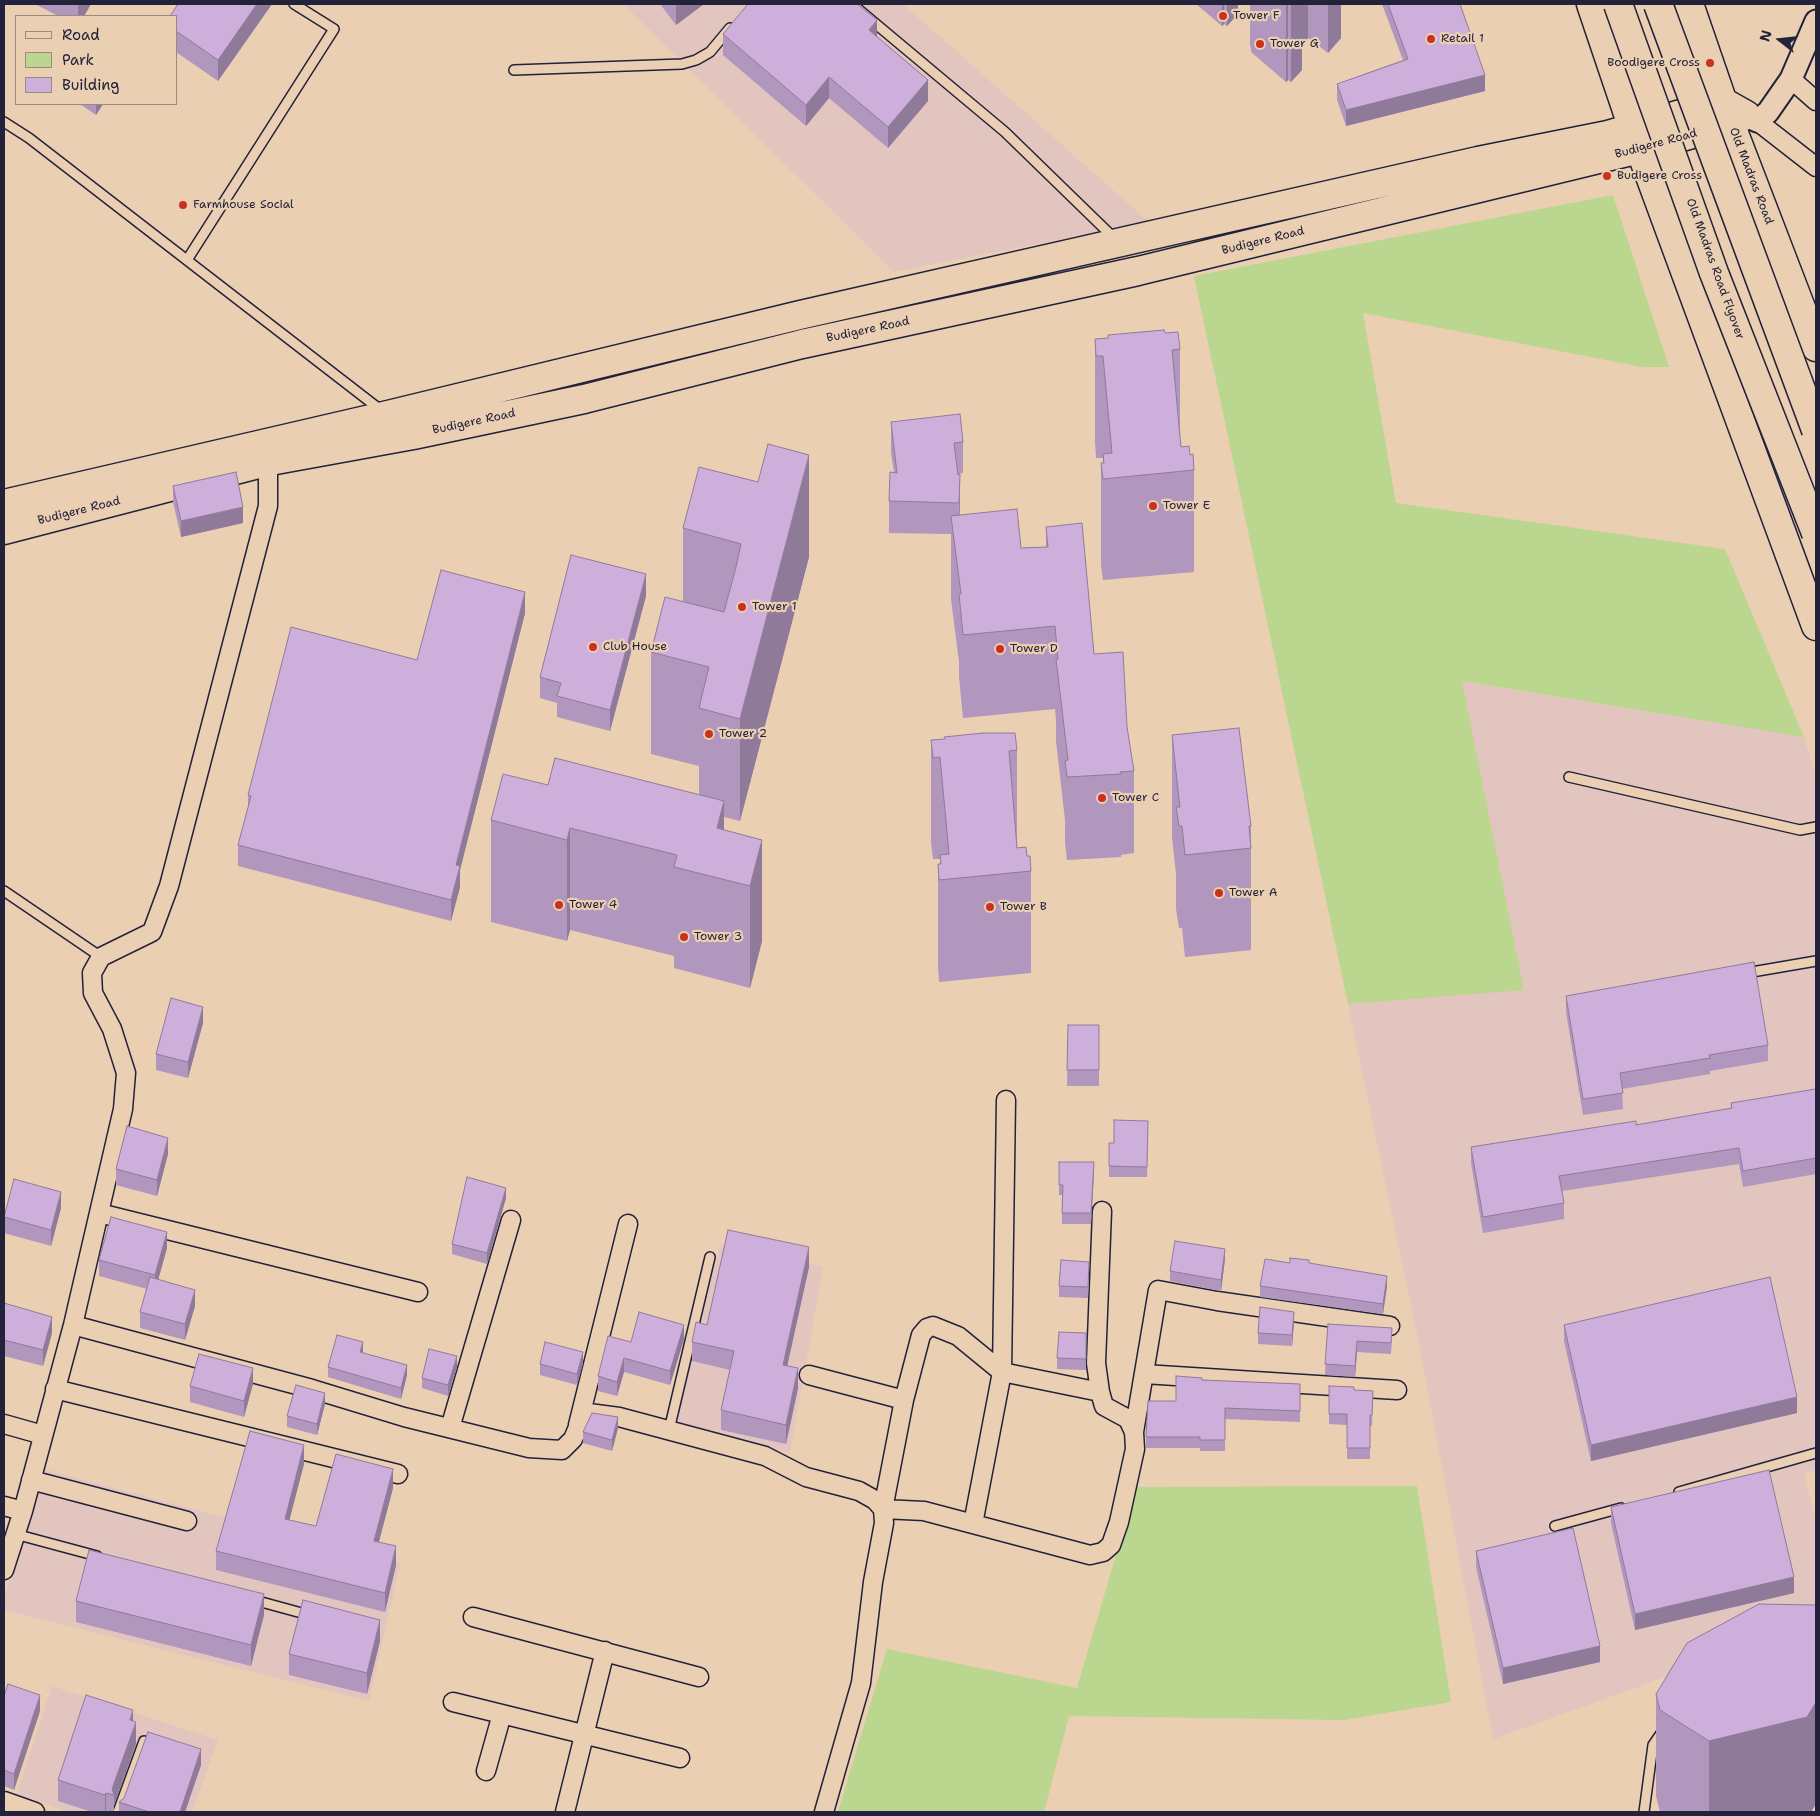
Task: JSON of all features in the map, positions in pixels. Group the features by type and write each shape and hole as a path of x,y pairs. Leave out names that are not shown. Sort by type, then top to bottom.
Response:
{"main road":[{"path":"1591,4 1637,138 1816,626"},
{"name":"Old Madras Road Flyover","path":"1618,4 1714,273 1816,533"},
{"path":"1658,4 1816,430"},
{"name":"Old Madras Road","path":"1689,4 1739,115 1816,346"},
{"name":"Budigere Road","path":"4,504 268,452 413,435 584,399 802,344 1138,271 1637,138 1739,115"},
{"name":"Budigere Road","path":"4,530 388,416 800,315 1120,244 1478,161 1608,135 1637,138"}],"street":[{"path":"1739,115 1768,112 1791,79 1816,21"},
{"path":"1791,79 1816,101"},
{"path":"1739,115 1816,167"},
{"path":"4,1570 23,1511 72,1325 123,1109 126,1073 112,1029 93,993 92,973 101,957 152,932 169,886 268,506 268,452"},
{"path":"973,1524 1002,1372 1006,1100"},
{"path":"1102,1211 1096,1363 1100,1392 1104,1406 1128,1419 1134,1432"},
{"path":"99,1213 418,1292"},
{"path":"450,1428 511,1220"},
{"path":"577,1429 628,1224"},
{"path":"72,1325 499,1442 554,1451 562,1450 567,1446 584,1416 595,1412 765,1456 806,1477 860,1491 875,1500 883,1509 924,1511 1090,1555 1103,1552 1111,1545 1119,1522 1135,1449 1134,1432 1158,1290 1217,1302 1390,1326"},
{"path":"824,1812 862,1683 874,1582 884,1523 883,1509 904,1400 922,1335 927,1328 933,1326 958,1336 1002,1372 1100,1392"},
{"path":"1144,1374 1397,1390"},
{"path":"809,1375 904,1400"},
{"path":"55,1389 398,1474"},
{"path":"4,1424 43,1435"},
{"path":"31,1480 187,1521"},
{"path":"4,1506 23,1511"},
{"path":"473,1617 699,1677"},
{"path":"565,1812 605,1651"},
{"path":"453,1702 680,1758"},
{"path":"486,1772 502,1714"},
{"path":"4,1802 35,1812"}],"lane":[{"path":"187,260 334,29 294,4"},
{"path":"852,4 1005,132 1120,244"},
{"path":"514,70 682,64 696,60 710,52 740,17"},
{"path":"4,122 29,138 388,416"},
{"path":"1569,777 1800,830 1816,827"},
{"path":"4,891 101,957"},
{"path":"1738,975 1816,961"},
{"path":"669,1430 710,1256"},
{"path":"1668,1495 1816,1453"},
{"path":"1555,1526 1630,1505"},
{"path":"15,1534 102,1558"},
{"path":"246,1597 314,1616"},
{"path":"1644,1812 1646,1786 1654,1745 1664,1728 1672,1725"},
{"path":"118,1812 144,1741"}],"shaded area":[{"path":"623,4 903,4 1149,222 894,272"},
{"path":"1462,681 1804,737 1816,778 1816,1470 1804,1473 1816,1521 1816,1623 1493,1739 1418,1339 1348,1004 1524,989"},
{"path":"720,1244 823,1267 790,1453 676,1422"},
{"path":"43,1469 400,1564 369,1701 4,1610 4,1597"},
{"path":"52,1686 218,1740 192,1812 68,1812 16,1795"}],"green space":[{"path":"1613,195 1669,367 1642,367 1363,313 1396,503 1725,549 1804,737 1462,681 1524,990 1348,1004 1194,276"},
{"path":"1417,1486 1451,1702 1344,1720 1069,1716 1044,1812 838,1812 887,1649 1077,1688 1136,1487"}],"building":[{"path":"178,4 257,4 218,60 178,32 178,15 171,15"},
{"path":"748,4 857,4 877,20 869,30 928,80 888,127 829,77 806,105 723,34"},
{"name":"Retail 1","path":"1388,4 1460,4 1485,75 1346,110 1337,84 1408,59"},
{"path":"1164,330 1165,333 1178,332 1180,349 1172,350 1181,447 1189,446 1190,455 1193,454 1194,470 1103,479 1101,463 1104,463 1103,454 1112,453 1103,356 1096,356 1095,339 1108,338 1108,335"},
{"path":"960,414 963,442 954,443 958,475 960,474 959,503 889,501 890,472 897,473 891,422"},
{"path":"768,444 809,455 740,719 699,708 709,667 651,652 665,597 724,612 736,567 741,544 683,528 699,467 758,482"},
{"path":"236,472 243,507 181,521 173,486"},
{"path":"1017,509 1021,548 1048,547 1046,527 1082,523 1094,654 1123,652 1127,727 1134,771 1120,772 1121,774 1067,777 1065,761 1068,760 1056,659 1058,659 1055,626 963,635 959,594 961,594 951,516"},
{"name":"Club House","path":"571,555 646,574 610,710 557,696 561,683 540,677"},
{"path":"441,570 525,592 456,865 460,866 451,900 238,845 251,796 248,795 291,627 417,660"},
{"path":"1239,728 1251,826 1249,826 1251,848 1185,855 1182,826 1179,826 1176,807 1180,807 1172,735"},
{"path":"983,733 1015,733 1017,750 1009,751 1017,848 1026,847 1027,856 1030,856 1031,871 939,880 938,864 941,864 940,855 949,854 940,757 933,758 931,740"},
{"path":"555,758 724,801 717,828 762,840 750,886 674,867 677,855 570,828 567,840 491,820 503,774 548,785"},
{"path":"1754,962 1768,1045 1709,1055 1710,1058 1620,1073 1623,1093 1583,1099 1566,996"},
{"path":"171,998 203,1007 188,1062 156,1054"},
{"path":"1068,1025 1099,1025 1099,1070 1067,1070"},
{"path":"1816,1089 1816,1158 1743,1171 1739,1148 1559,1176 1564,1203 1483,1217 1471,1147 1636,1121 1636,1125 1732,1108 1731,1103"},
{"path":"1114,1120 1148,1121 1147,1167 1109,1166 1109,1143 1114,1143"},
{"path":"127,1126 168,1138 157,1180 116,1169"},
{"path":"1059,1162 1094,1162 1091,1213 1062,1213 1063,1185 1059,1185"},
{"path":"467,1177 506,1188 487,1253 452,1244"},
{"path":"14,1179 61,1192 51,1230 4,1217"},
{"path":"111,1217 167,1232 155,1275 99,1260"},
{"path":"728,1230 809,1247 783,1365 798,1368 786,1425 721,1410 734,1351 692,1342 696,1322 707,1325"},
{"path":"1175,1241 1225,1249 1221,1280 1170,1271"},
{"path":"1290,1258 1309,1260 1309,1263 1387,1276 1383,1304 1260,1286 1265,1259 1290,1263"},
{"path":"1061,1260 1089,1262 1088,1287 1059,1286"},
{"path":"150,1277 195,1290 185,1324 140,1312"},
{"path":"1770,1277 1797,1397 1591,1445 1564,1325"},
{"path":"4,1303 52,1317 43,1350 4,1340"},
{"path":"1260,1307 1294,1312 1292,1335 1258,1333"},
{"path":"639,1312 684,1325 670,1371 624,1358 617,1382 598,1376 608,1336 631,1342"},
{"path":"1328,1324 1392,1328 1391,1343 1357,1341 1355,1366 1325,1364"},
{"path":"1059,1332 1086,1333 1086,1359 1057,1358"},
{"path":"337,1335 363,1342 360,1352 407,1365 401,1388 328,1367"},
{"path":"545,1342 583,1352 577,1374 540,1364"},
{"path":"429,1349 457,1356 448,1385 422,1378"},
{"path":"199,1354 253,1368 244,1401 190,1386"},
{"path":"1176,1376 1202,1378 1202,1380 1300,1384 1300,1411 1225,1408 1225,1440 1200,1440 1200,1437 1146,1437 1148,1401 1176,1401"},
{"path":"296,1385 325,1393 317,1424 287,1416"},
{"path":"1329,1386 1354,1387 1354,1390 1373,1391 1372,1415 1370,1415 1370,1448 1347,1448 1347,1414 1329,1414"},
{"path":"592,1413 618,1417 612,1440 583,1432"},
{"path":"250,1431 304,1445 285,1519 316,1526 336,1454 393,1469 374,1541 396,1546 385,1593 216,1551"},
{"path":"1769,1470 1794,1577 1635,1614 1611,1507"},
{"path":"1573,1528 1600,1646 1503,1668 1476,1551"},
{"path":"89,1550 264,1594 251,1645 76,1601"},
{"path":"303,1600 380,1620 367,1673 289,1654"},
{"path":"1759,1604 1816,1605 1816,1702 1807,1717 1709,1741 1660,1710 1656,1694 1687,1643"},
{"path":"8,1684 40,1695 14,1774 4,1770 4,1696"},
{"path":"86,1695 133,1710 130,1720 136,1722 112,1789 114,1795 106,1793 105,1795 58,1780"},
{"path":"148,1732 201,1749 180,1812 149,1812 119,1802 124,1798"}],"place":[{"name":"Tower F","path":"1223,16"},
{"name":"Retail 1","path":"1431,39"},
{"name":"Tower G","path":"1260,44"},
{"name":"Boodigere Cross","path":"1710,63"},
{"name":"Budigere Cross","path":"1607,176"},
{"name":"Farmhouse Social","path":"183,205"},
{"name":"Tower E","path":"1153,506"},
{"name":"Tower 1","path":"742,607"},
{"name":"Club House","path":"593,647"},
{"name":"Tower D","path":"1000,649"},
{"name":"Tower 2","path":"709,734"},
{"name":"Tower C","path":"1102,798"},
{"name":"Tower A","path":"1219,893"},
{"name":"Tower 4","path":"559,905"},
{"name":"Tower B","path":"990,907"},
{"name":"Tower 3","path":"684,937"}]}
